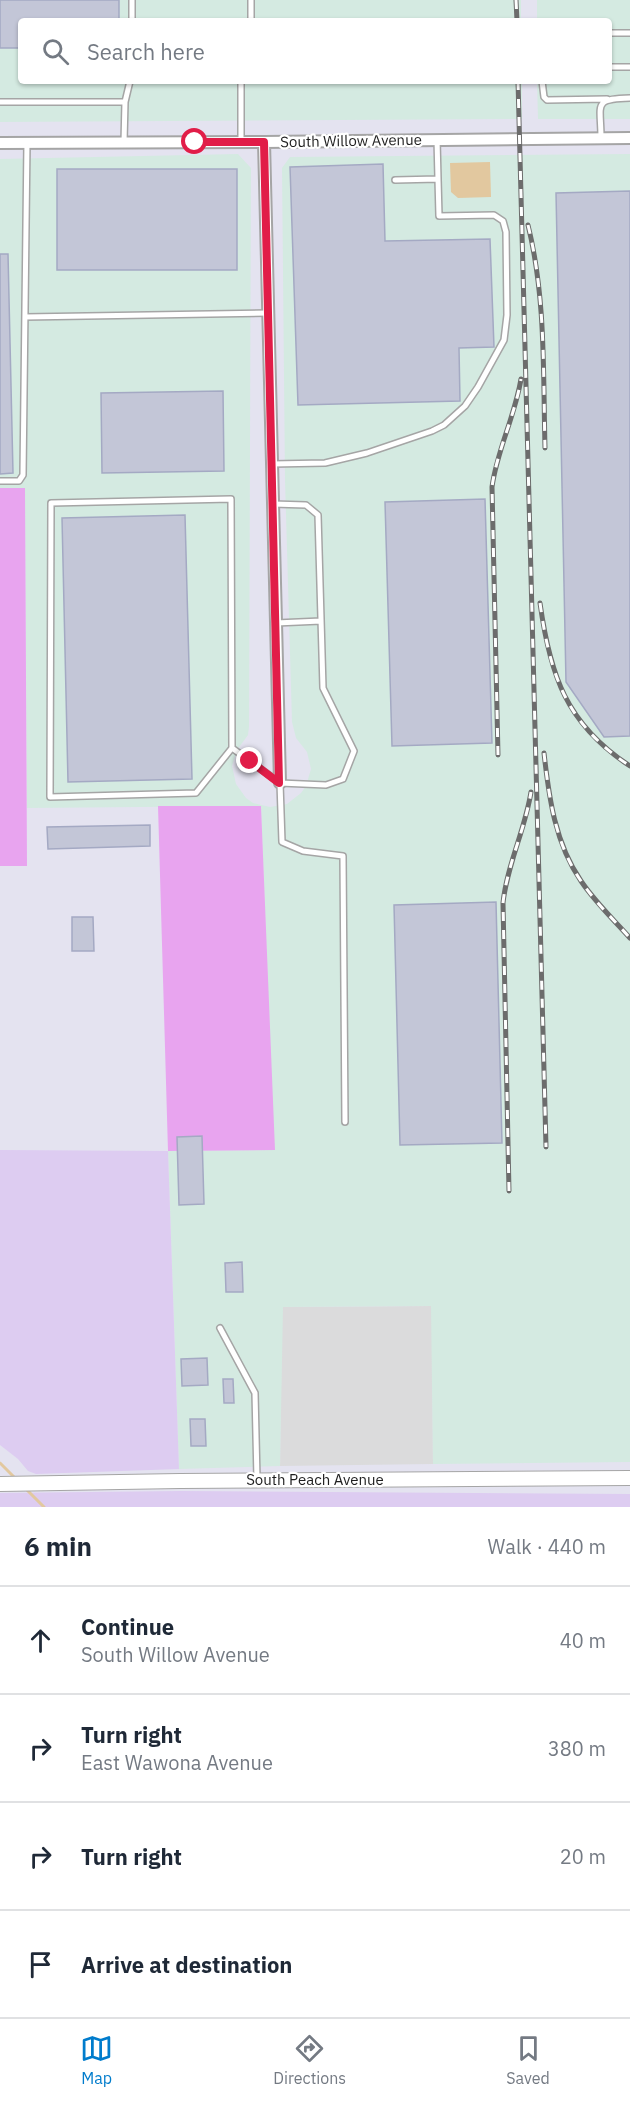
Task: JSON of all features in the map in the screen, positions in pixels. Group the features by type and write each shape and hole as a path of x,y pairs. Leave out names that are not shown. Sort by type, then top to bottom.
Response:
{"street":[{"name":"South Willow Avenue","path":"0,143 630,138"},
{"path":"264,142 279,783"},
{"name":"South Peach Avenue","path":"0,1484 630,1478"}],"lane":[{"path":"132,0 132,18"},
{"path":"251,0 251,18"},
{"path":"612,33 630,33"},
{"path":"612,67 630,67"},
{"path":"124,142 125,102 129,84"},
{"path":"241,84 241,142"},
{"path":"542,84 544,97 547,100 630,98"},
{"path":"601,138 601,107 602,102 607,99"},
{"path":"0,102 125,102"},
{"path":"272,464 325,463 341,460 423,435 444,425 465,406 504,340 507,315 506,232 503,221 494,215 439,216 437,140"},
{"path":"0,481 19,481 23,475 27,142"},
{"path":"394,180 438,179"},
{"path":"25,317 268,314"},
{"path":"231,499 232,748 196,793 50,796 51,503 231,499"},
{"path":"232,748 279,783 326,785 343,779 354,751 323,687 318,515 306,506 273,504"},
{"path":"276,623 321,621"},
{"path":"279,783 282,842 303,851 343,856 345,1122"},
{"path":"220,1328 255,1393 257,1480"}],"shaded area":[{"path":"0,0 521,0 521,18 18,18 18,84 522,84 522,119 0,122"},
{"path":"537,0 630,0 630,119 538,119 537,84 612,84 612,18 537,18"},
{"path":"238,154 251,168 249,727 248,735 237,750 232,766 236,784 246,798 253,803 270,807 287,804 301,793 306,786 311,769 307,752 296,738 292,722 285,480 282,168 290,157 630,154 630,1462 433,1464 431,1306 283,1307 280,1466 179,1469 168,1151 274,1150 261,806 27,808 25,488 0,488 0,159"},
{"path":"490,162 491,197 458,198 451,192 450,163"},
{"path":"0,488 25,488 27,866 0,866"},
{"path":"158,806 261,806 275,1150 168,1151"},
{"path":"0,1150 168,1151 179,1469 36,1474 28,1471 18,1459 0,1445"},
{"path":"432,1306 433,1464 280,1466 282,1307"},
{"path":"181,1491 630,1494 630,1507 0,1507 0,1493"}],"building":[{"path":"0,0 119,0 119,18 18,18 18,48 0,48"},
{"path":"383,164 385,241 490,239 494,347 459,348 460,401 298,405 290,167"},
{"path":"57,169 237,169 237,270 57,270"},
{"path":"630,191 630,736 604,737 566,682 556,193"},
{"path":"0,254 8,254 13,473 0,474"},
{"path":"223,391 224,471 102,473 101,393"},
{"path":"485,499 492,743 392,746 385,502"},
{"path":"185,515 192,779 68,782 62,518"},
{"path":"150,825 150,846 48,849 47,827"},
{"path":"496,902 502,1143 400,1145 394,905"},
{"path":"72,917 93,917 94,951 72,951"},
{"path":"202,1136 204,1204 179,1205 177,1137"},
{"path":"242,1262 243,1292 226,1292 225,1263"},
{"path":"207,1358 208,1385 182,1386 181,1359"},
{"path":"223,1379 233,1379 234,1403 224,1403"},
{"path":"190,1419 205,1419 206,1446 191,1446"}],"waterway":[{"path":"0,1463 15,1478"},
{"path":"26,1489 44,1507"}],"railway":[{"path":"516,0 517,18"},
{"path":"518,84 546,1147"},
{"path":"528,225 541,308 545,448"},
{"path":"498,755 492,487 521,379"},
{"path":"540,603 549,653 565,696 590,733 630,766"},
{"path":"544,753 551,803 565,851 586,889 630,938"},
{"path":"509,1191 503,903 508,875 531,792"}],"route":[{"path":"195,142 264,142 279,783 250,761"}]}
